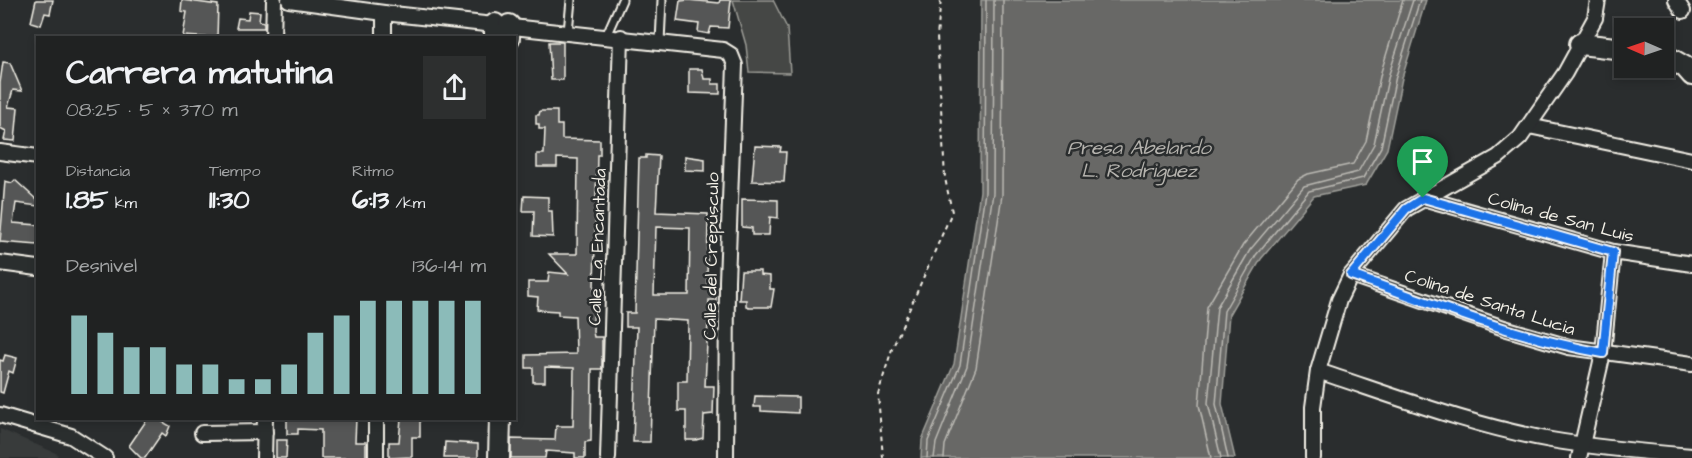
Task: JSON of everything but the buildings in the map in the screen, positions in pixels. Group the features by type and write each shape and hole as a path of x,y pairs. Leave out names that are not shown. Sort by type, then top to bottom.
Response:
{"street":[{"path":"273,36 274,0"},
{"path":"289,0 502,31 568,32 660,42"},
{"path":"1313,458 1313,407 1318,371 1339,300 1351,275 1406,209 1498,157 1520,138 1565,73 1595,18 1598,0"},
{"path":"384,13 384,36"},
{"name":"Calle La Encantada","path":"608,458 621,37"},
{"name":"Calle del Crepúsculo","path":"660,42 723,50 731,55 735,65 727,281 726,458"},
{"path":"1580,44 1614,48"},
{"path":"1674,61 1685,67 1692,75"},
{"path":"1529,126 1692,160"},
{"path":"0,152 36,157"},
{"name":"Colina de San Luis","path":"1423,198 1613,252 1692,264"},
{"path":"1582,451 1603,353 1613,252"},
{"path":"0,262 36,268"},
{"name":"Colina de Santa Lucia","path":"1351,275 1504,328 1569,347 1692,364"},
{"path":"1318,371 1459,417 1549,440 1582,451 1692,456"},
{"path":"0,416 71,436 105,458"},
{"path":"376,420 376,458"},
{"path":"486,458 487,420"},
{"path":"499,458 500,420"},
{"path":"202,433 265,425 264,458"}],"lane":[{"path":"568,32 571,0"},
{"path":"606,36 622,0"},
{"path":"660,42 662,0"}],"path":[{"path":"883,458 878,394 892,349 952,212 945,178 937,36 941,0"}],"shaded area":[{"path":"733,0 773,0 787,28 790,73 749,72 746,45"},
{"path":"0,429 58,454 56,458 0,458"}],"water":[{"name":"Presa Abelardo L. Rodriguez","path":"981,0 1426,0 1402,78 1387,149 1366,185 1314,196 1261,259 1229,314 1222,404 1235,458 921,458 922,440 954,364 980,191"}],"route":[{"path":"1423,198 1613,252 1603,353 1569,347 1504,328 1351,275 1406,209 1423,198"}]}
